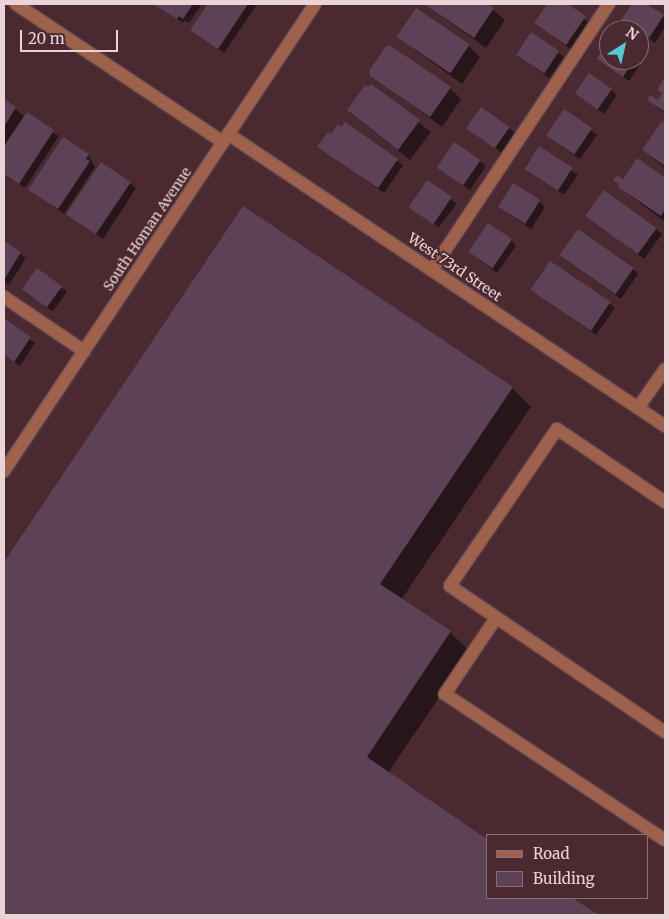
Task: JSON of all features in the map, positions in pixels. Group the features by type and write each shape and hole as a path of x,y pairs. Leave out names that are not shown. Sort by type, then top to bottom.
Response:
{"street":[{"name":"West 73rd Street","path":"16,4 432,270 665,426"},
{"name":"South Homan Avenue","path":"4,472 315,4"},
{"path":"432,270 608,4"},
{"path":"4,297 84,351"},
{"path":"638,408 665,368"},
{"path":"665,502 557,429 450,586 665,732"},
{"path":"496,618 445,694 665,840"}],"building":[{"path":"153,4 193,4 183,19 179,16 177,19"},
{"path":"208,4 248,4 218,49 190,30"},
{"path":"424,4 488,4 494,8 474,38"},
{"path":"547,4 567,4 586,16 566,45 534,23"},
{"path":"632,4 646,4 664,15 649,38 649,20 621,20"},
{"path":"416,8 470,44 450,73 396,37"},
{"path":"531,32 559,51 544,73 516,54"},
{"path":"386,46 391,46 451,87 430,117 370,76 369,71"},
{"path":"613,70 628,70 623,77"},
{"path":"589,73 612,89 598,110 575,93"},
{"path":"665,77 665,112 647,100 650,95 658,100 662,93 657,90"},
{"path":"371,84 420,120 398,150 347,110 365,85 368,87"},
{"path":"4,99 16,107 4,127"},
{"path":"481,107 510,127 495,148 466,128"},
{"path":"564,109 592,128 574,155 546,136"},
{"path":"27,112 54,130 19,184 4,174 4,146"},
{"path":"662,121 665,123 665,166 642,150"},
{"path":"345,122 398,159 378,188 317,147 328,132 331,134 338,124 341,127"},
{"path":"63,137 89,154 86,159 90,161 58,209 28,190"},
{"path":"454,142 481,160 463,186 437,168"},
{"path":"539,146 573,168 558,190 524,169"},
{"path":"637,158 665,178 665,209 661,216 618,187 619,184 613,180 617,175 623,179"},
{"path":"101,162 131,182 96,234 66,214"},
{"path":"427,180 452,197 433,224 409,207"},
{"path":"513,183 540,200 525,224 498,207"},
{"path":"604,190 657,228 638,254 585,216"},
{"path":"243,206 513,387 380,584 451,631 367,757 487,839 487,899 574,899 599,915 4,915 4,562"},
{"path":"488,223 512,239 492,268 468,252"},
{"path":"578,229 634,268 615,294 560,255"},
{"path":"4,241 21,252 4,280"},
{"path":"550,261 611,302 591,331 530,290"},
{"path":"37,268 62,286 47,307 22,289"},
{"path":"4,318 31,337 14,362 4,355"}]}
